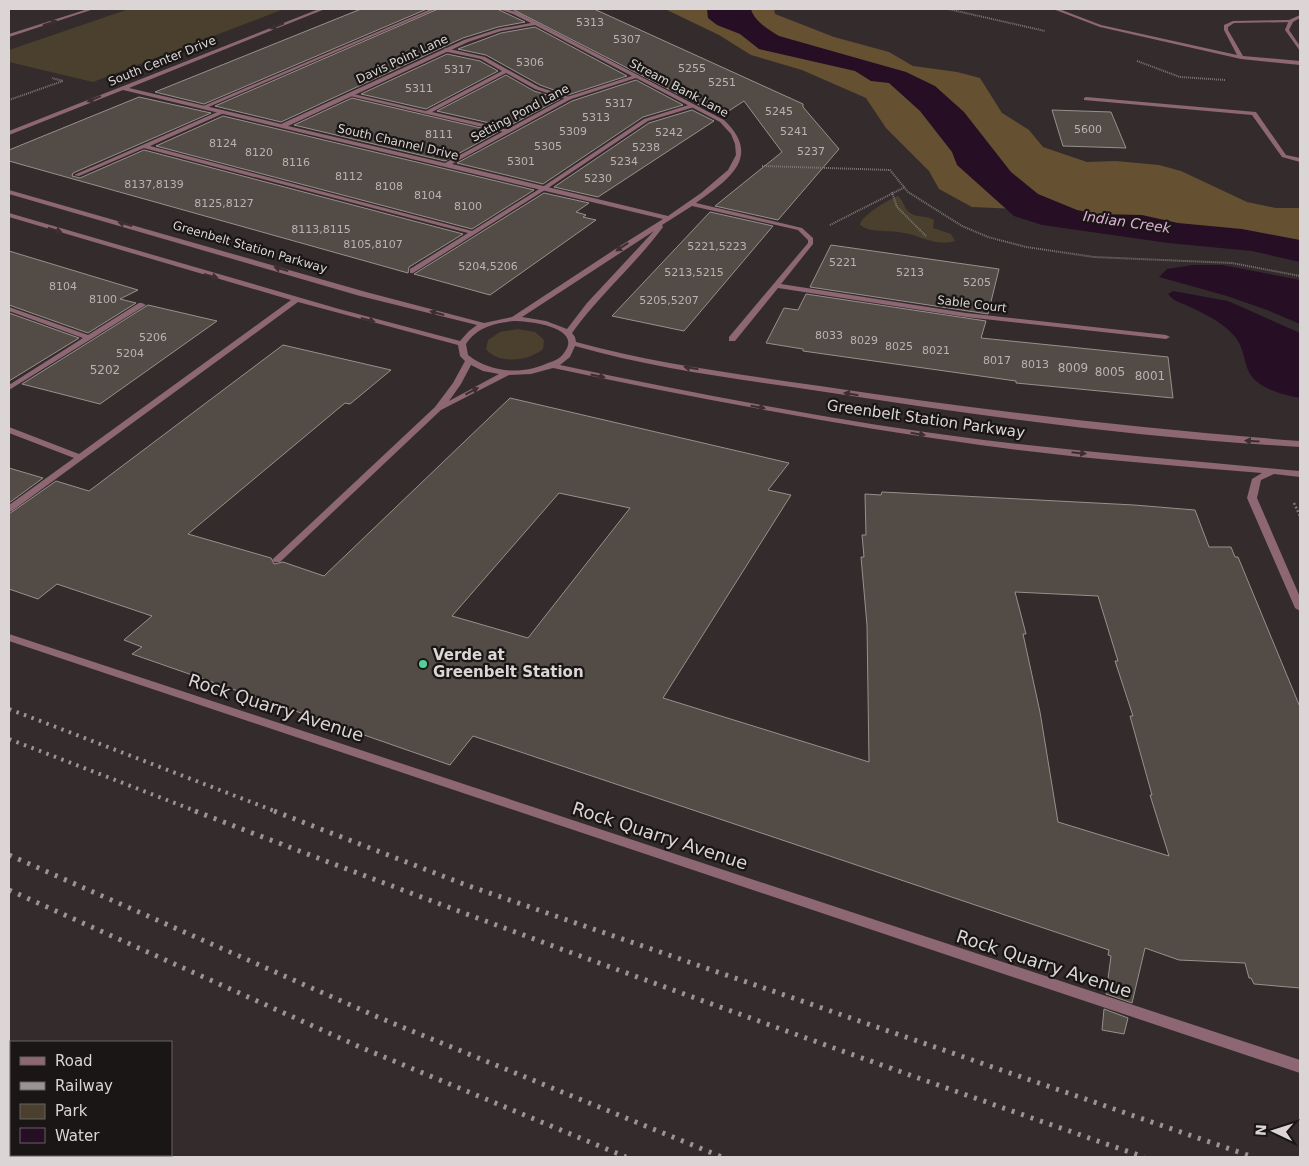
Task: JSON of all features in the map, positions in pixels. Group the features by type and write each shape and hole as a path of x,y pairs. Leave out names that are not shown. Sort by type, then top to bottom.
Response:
{"street":[{"path":"9,36 92,9"},
{"name":"South Center Drive","path":"9,133 323,9"},
{"path":"204,108 434,9"},
{"name":"Stream Bank Lane","path":"500,9 534,24 722,121 734,132 738,144 737,163"},
{"path":"1055,9 1100,26 1241,58 1300,63"},
{"path":"1241,58 1226,30 1229,23 1240,21 1291,21 1300,16"},
{"path":"1291,21 1287,30 1300,49"},
{"name":"Davis Point Lane","path":"282,126 445,50 484,34 534,24"},
{"path":"445,50 480,57 537,88 569,98"},
{"path":"426,113 506,71"},
{"name":"Setting Pond Lane","path":"446,165 569,98 635,77"},
{"name":"South Channel Drive","path":"123,88 666,220"},
{"path":"348,95 508,131"},
{"path":"1086,99 1254,113 1284,156 1300,160"},
{"path":"413,271 543,189 646,120 692,106"},
{"path":"77,175 222,112"},
{"path":"144,146 474,233"},
{"path":"514,319 689,204 712,187 737,163"},
{"name":"Greenbelt Station Parkway","path":"9,192 363,294 485,325"},
{"path":"689,204 800,229 811,239 811,243 732,339"},
{"path":"9,215 296,300 462,344"},
{"path":"568,333 593,298 643,248 666,220"},
{"name":"Sable Court","path":"776,285 966,315 1166,337"},
{"path":"9,509 296,300"},
{"path":"9,388 142,305"},
{"path":"9,309 90,338"},
{"path":"514,319 542,321 557,326 568,333 572,343 566,355 551,366 530,371 507,373 485,369 469,361 464,356 462,344 470,334 485,325 514,319"},
{"name":"Greenbelt Station Parkway","path":"572,343 676,366 1004,416 1134,431 1300,444"},
{"path":"277,560 438,409 457,384 469,361"},
{"name":"Greenbelt Station Parkway","path":"551,366 707,399 938,437 1068,452 1300,474"},
{"path":"438,409 507,373"},
{"path":"9,430 80,457"},
{"path":"1272,472 1257,479 1253,488 1252,498 1300,608"},
{"name":"Rock Quarry Avenue","path":"9,637 1300,1067"}],"path":[{"path":"9,100 63,80 52,78"},
{"path":"737,163 890,170 908,192 962,226 988,237 1026,247 1124,260 1232,263 1300,276"},
{"path":"805,233 831,224 905,187"},
{"path":"892,192 897,207 926,236"},
{"path":"1294,504 1300,516"}],"green space":[{"path":"129,9 284,9 93,82 9,62 9,50"},
{"path":"898,196 910,213 934,220 933,228 951,234 955,241 933,241 906,233 864,228 860,225 870,213"},
{"path":"518,329 535,332 544,340 543,349 530,356 514,360 498,357 486,349 488,340 500,332"}],"shaded area":[{"path":"665,9 774,9 775,14 834,37 889,52 913,66 957,72 980,78 1002,113 1029,130 1043,147 1087,162 1115,161 1159,165 1181,171 1247,202 1276,208 1300,208 1300,249 1059,211 972,207 939,189 929,171 886,128 866,98 802,70 751,55 719,35"}],"water":[{"name":"Indian Creek","path":"707,9 751,9 759,21 779,36 906,72 935,86 964,112 1011,172 1038,194 1077,210 1097,214 1142,215 1178,223 1242,229 1300,240 1300,262 1252,251 1168,243 1042,225 1014,216 957,165 952,152 920,111 889,83 871,81 855,71 759,49 740,34 717,25 708,18"},
{"path":"1193,265 1222,265 1300,280 1300,324 1227,296 1159,277 1167,269"},
{"path":"1173,291 1228,301 1300,333 1300,398 1278,393 1257,382 1248,370 1242,349 1236,338 1208,316 1174,300 1168,294"}],"building":[{"path":"361,9 427,9 204,104 155,92"},
{"path":"438,9 497,9 525,22 498,27 463,38 281,122 215,106"},
{"path":"512,9 594,9 803,104 803,107 839,149 778,220 715,206 782,152 744,101 721,116"},
{"path":"535,27 627,76 568,95 540,85 486,55 458,49 501,33"},
{"path":"447,54 480,61 498,71 426,109 361,94"},
{"path":"506,75 534,91 560,99 507,127 437,111"},
{"path":"636,80 683,105 643,117 543,184 457,163 572,101"},
{"path":"139,97 211,113 73,173 72,176 80,178 144,150 463,234 409,267 408,273 9,161 9,150"},
{"path":"352,98 498,132 445,161 294,125"},
{"path":"692,110 714,121 598,197 554,187 649,123"},
{"path":"1052,110 1111,112 1126,148 1063,146"},
{"path":"223,116 534,190 472,229 156,146"},
{"path":"544,193 589,203 576,212 586,215 583,217 596,220 490,295 414,274"},
{"path":"710,212 773,226 684,331 612,316"},
{"path":"831,245 999,269 988,314 810,287"},
{"path":"9,251 138,290 120,299 136,303 88,333 9,305"},
{"path":"806,294 986,321 981,338 1168,357 1173,398 1016,383 1016,381 803,351 803,349 766,343 784,308 798,310"},
{"path":"148,305 217,321 100,404 22,384"},
{"path":"9,313 79,338 9,381"},
{"name":"Verde at Greenbelt Station","path":"283,345 391,370 350,404 345,403 188,534 271,558 274,564 283,562 324,576 510,398 789,463 768,490 791,495 663,698 869,762 867,625 861,557 864,557 862,535 866,535 865,494 881,495 882,492 1195,510 1209,547 1231,547 1235,557 1238,557 1300,707 1300,988 1254,984 1251,978 1249,978 1245,963 1179,960 1145,948 1132,1003 1106,994 1111,956 1108,955 1109,950 473,736 450,765 132,654 142,647 124,640 152,616 57,584 38,599 9,589 9,514 56,481 89,491","holes":["559,493 630,508 528,638 452,616","1015,592 1098,596 1118,661 1115,661 1133,716 1130,716 1152,795 1150,795 1169,856 1058,822 1040,712 1023,634 1026,634"]},
{"path":"9,468 43,478 9,503"},
{"path":"1104,1009 1128,1018 1124,1034 1102,1030"}],"railway":[{"path":"9,709 277,812"},
{"path":"9,739 198,812"},
{"path":"195,811 431,901 668,988 1144,1157"},
{"path":"274,811 466,885 1253,1157"},
{"path":"9,855 380,1018 722,1157"},
{"path":"9,890 360,1047 626,1157"}],"place":[{"name":"Verde at Greenbelt Station","path":"423,664"}]}
